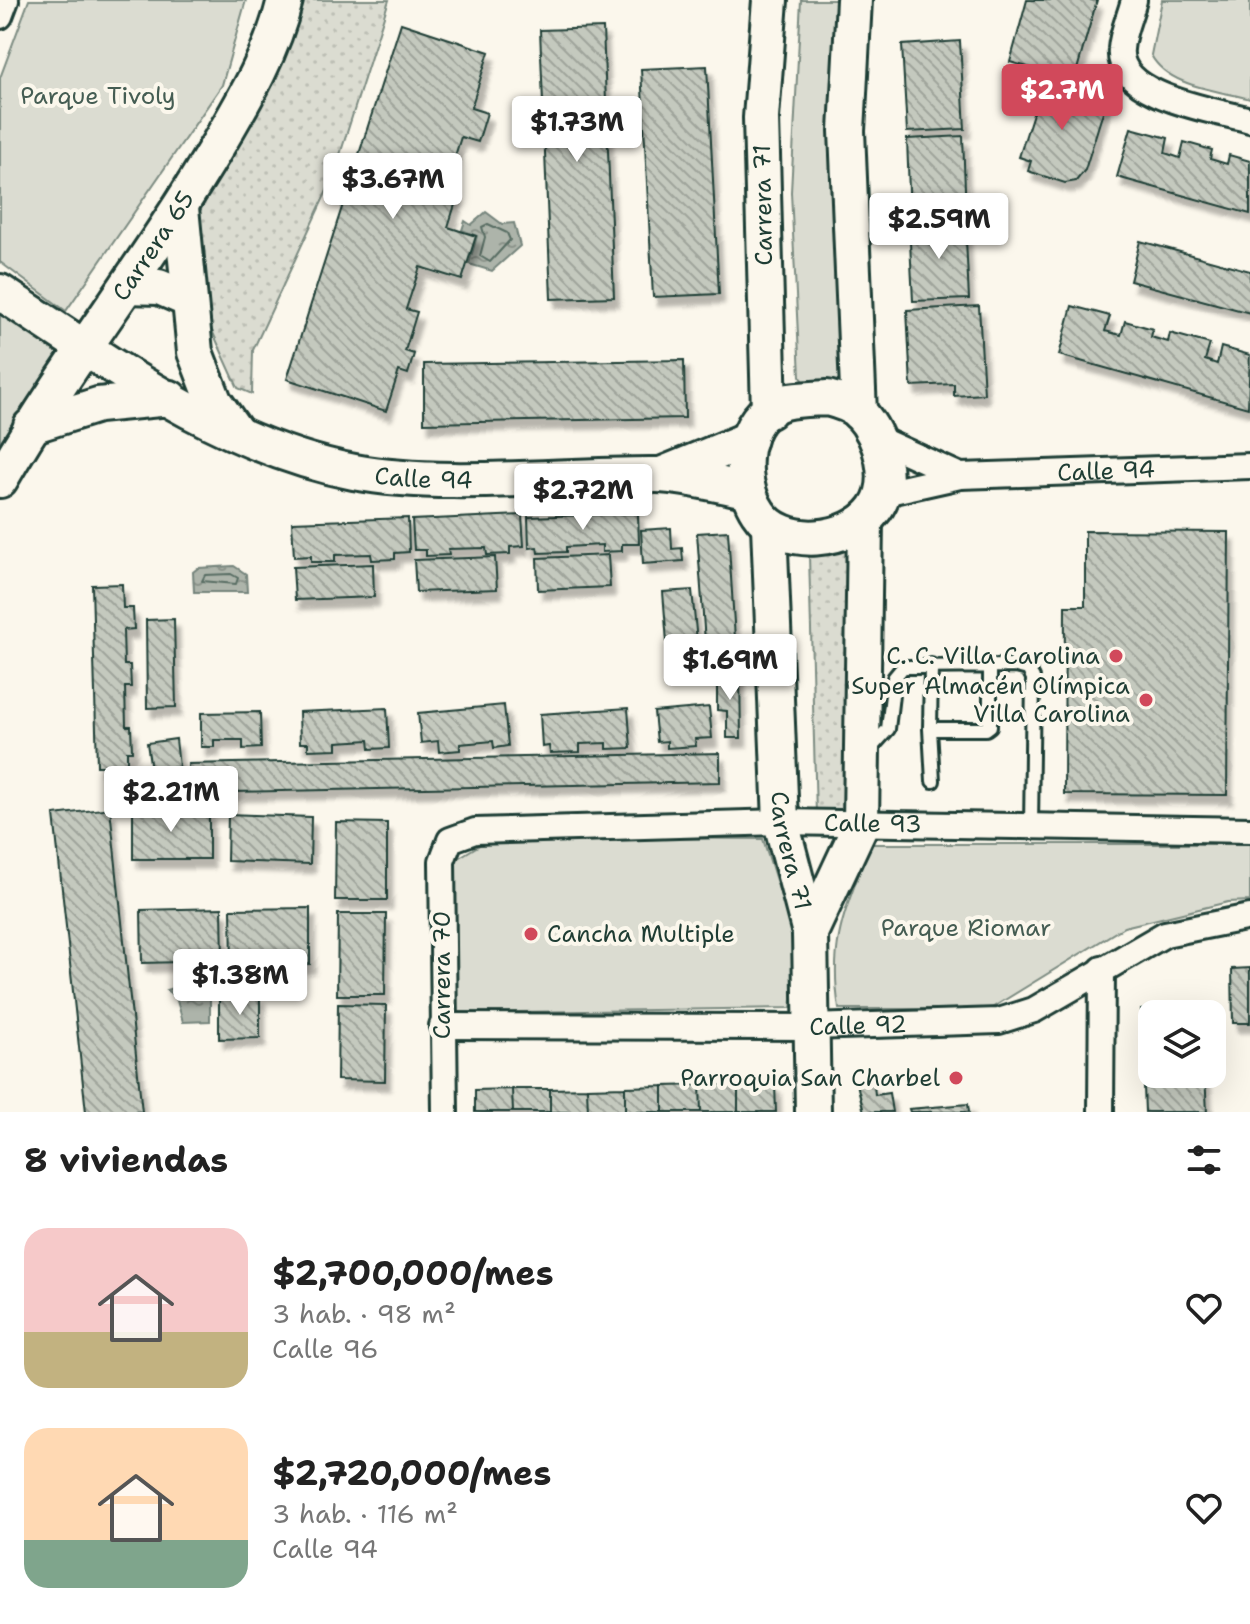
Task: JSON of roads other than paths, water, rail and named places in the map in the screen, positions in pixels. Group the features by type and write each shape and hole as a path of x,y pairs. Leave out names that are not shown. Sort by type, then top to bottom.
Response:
{"street":[{"path":"0,16 6,0"},
{"name":"Carrera 65","path":"0,480 31,426 181,208 261,64 285,0"},
{"name":"Carrera 71","path":"769,411 761,118 770,0"},
{"path":"854,0 847,131 868,425 881,452 875,507 820,537 795,538 769,526 747,490 743,457 749,439 769,411 782,403 827,398 868,425"},
{"path":"1134,0 1120,52 1131,80 1157,94 1250,120"},
{"path":"181,208 195,352 214,401 241,438"},
{"path":"127,286 159,287 189,300"},
{"name":"Calle 94","path":"0,292 86,348 241,438 356,472 428,478 661,475 747,490"},
{"path":"31,426 98,405 170,398"},
{"name":"Calle 94","path":"868,425 960,476"},
{"name":"Calle 94","path":"661,475 749,439"},
{"name":"Calle 94","path":"875,507 960,476 1250,466"},
{"name":"Carrera 71","path":"810,933 861,824 875,507"},
{"name":"Carrera 71","path":"769,526 781,822 810,933 813,1112"},
{"name":"Calle 93","path":"450,840 475,831 781,822 1250,830"},
{"name":"Carrera 70","path":"445,1112 442,861 450,840"},
{"name":"Calle 92","path":"442,1026 810,1027 999,1021 1034,1010 1165,934 1250,917"},
{"path":"1101,1112 1102,969"}],"lane":[{"path":"862,757 888,729 894,678 903,667 931,665 1028,669 1033,678 1031,826"},
{"path":"931,665 933,781"},
{"path":"930,729 986,729 990,726 990,666"}],"water":[{"path":"486,212 502,224 514,223 520,246 492,271 469,264 477,236 462,230 465,221 471,225"},
{"path":"234,566 246,574 247,592 194,592 193,572 198,568"},
{"path":"197,980 210,983 210,1021 183,1022 176,997 166,990"}],"place":[{"name":"C. C. Villa Carolina","path":"1116,656"},
{"name":"Super Almacén Olímpica Villa Carolina","path":"1146,700"},
{"name":"Cancha Multiple","path":"531,934"},
{"name":"Parroquia San Charbel","path":"956,1078"}],"park label":[{"name":"Parque Tivoly","path":"98,96"},
{"name":"Parque Riomar","path":"966,928"}]}
